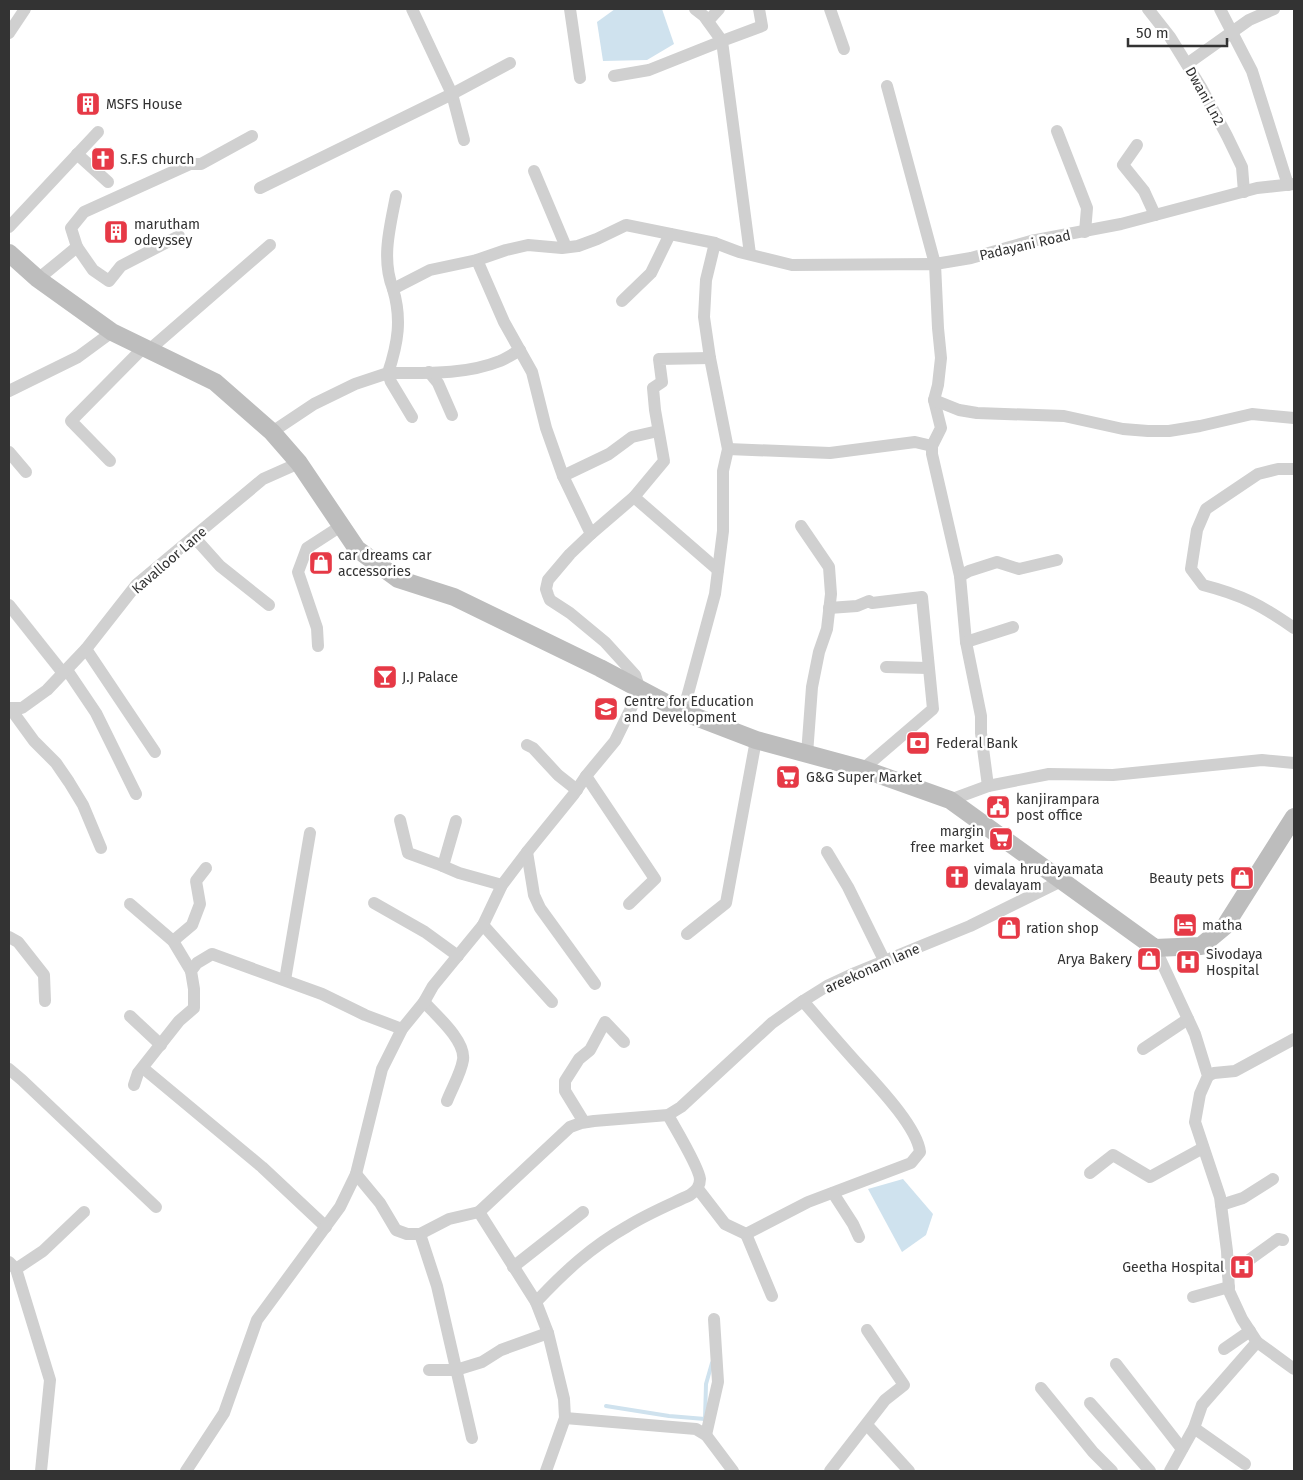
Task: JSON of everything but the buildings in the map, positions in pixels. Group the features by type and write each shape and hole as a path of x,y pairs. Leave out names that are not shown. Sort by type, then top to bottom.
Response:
{"main road":[{"path":"9,252 38,279 112,332 214,382 272,432 299,463 357,550 398,579 454,597 600,668 682,712 756,740 863,769 950,800 1155,948 1200,946 1225,926 1294,817"}],"street":[{"path":"9,33 25,9"},
{"path":"412,9 452,94 464,140"},
{"path":"570,9 580,78"},
{"path":"695,9 704,16 722,41 750,254"},
{"path":"708,21 719,9"},
{"path":"614,76 649,70 762,26 759,9"},
{"path":"830,9 844,49"},
{"name":"Dwani Ln2","path":"1148,9 1170,37 1202,89 1242,166 1244,192"},
{"path":"1220,9 1252,71 1291,184"},
{"path":"1187,64 1249,20 1274,9"},
{"path":"260,188 452,94 510,63"},
{"path":"887,86 935,264 941,358 934,400 941,428 932,446 932,454 960,576 966,642 981,716 981,733 988,786"},
{"path":"1057,131 1087,208 1085,232"},
{"path":"9,227 98,132"},
{"path":"179,236 121,266 109,281 93,270 77,247 71,228 84,212 190,164 201,164 252,136"},
{"path":"1137,145 1123,165 1144,191 1154,216"},
{"path":"77,154 108,182"},
{"path":"534,171 566,247"},
{"name":"Padayani Road","path":"393,288 430,270 477,260 528,245 578,246 626,225 714,243 792,265 935,264 971,258 1031,242 1154,216 1257,188 1291,184"},
{"path":"396,196 386,249 388,278 398,306 398,340 388,373 391,382 412,417"},
{"path":"622,301 651,273 670,234"},
{"path":"682,712 715,594 723,531 724,471 728,449 704,317 706,280 714,243"},
{"path":"110,461 71,421 147,349 270,245"},
{"path":"38,279 77,247"},
{"path":"477,260 504,322 532,372 546,428 563,476 591,534"},
{"path":"9,391 78,357 112,332"},
{"path":"272,432 314,404 355,384 388,373 449,372 472,368 499,361 520,350"},
{"path":"186,1471 224,1413 257,1320 340,1207 356,1174 382,1069 402,1029 424,1002 433,986 483,925 502,885 614,741 640,690 636,674 605,642 550,600 546,590 548,580 570,554 634,497 664,461 653,388 662,382 659,360 710,358"},
{"path":"430,372 438,383 452,415"},
{"path":"934,400 959,410 978,413 1064,416 1123,429 1148,431 1169,431 1252,414 1294,418"},
{"path":"563,476 609,454 632,437 658,431"},
{"path":"728,449 830,453 915,442 932,446"},
{"path":"9,452 26,472"},
{"name":"Kavalloor Lane","path":"10,708 22,708 47,690 86,649 137,584 263,479 299,463"},
{"path":"1294,469 1278,469 1258,474 1206,509 1197,530 1192,569 1203,585 1231,592 1254,602 1294,628"},
{"path":"634,497 718,570"},
{"path":"318,646 317,628 298,572 307,548 341,526"},
{"path":"801,526 829,567 830,594 827,629 819,652 812,687 807,754"},
{"path":"194,537 220,566 269,605"},
{"path":"960,576 996,562 1019,569 1057,560"},
{"path":"829,608 857,606 869,600 872,603 922,597 928,668 934,709 863,769"},
{"path":"9,605 65,671 96,713 136,794"},
{"path":"966,642 1013,627"},
{"path":"86,649 155,752"},
{"path":"886,667 928,668"},
{"path":"10,708 34,741 56,763 69,782 83,805 101,848"},
{"path":"687,934 726,903 756,740"},
{"path":"527,745 533,748 558,774 577,790"},
{"path":"950,800 988,786 1049,774 1113,775 1262,760 1294,763"},
{"path":"586,776 628,842 655,879 629,904"},
{"path":"400,820 408,853 459,874 502,885"},
{"path":"443,866 456,821"},
{"path":"285,980 310,833"},
{"path":"527,852 534,895 540,908 595,984"},
{"path":"827,852 848,887 885,962"},
{"path":"173,940 192,925 200,904 196,881 206,868"},
{"name":"areekonam lane","path":"668,1115 681,1107 772,1023 827,986 970,926 1060,881"},
{"path":"374,903 425,932 458,956"},
{"path":"130,904 173,940 190,971 194,989 194,1008 178,1021 138,1073 134,1085"},
{"path":"483,925 552,1002"},
{"path":"9,937 18,942 44,975 45,1000"},
{"path":"1155,948 1195,1034 1208,1076"},
{"path":"190,971 197,963 212,954 322,994 365,1015 402,1029"},
{"path":"746,1234 808,1202 911,1163 920,1152 919,1146 904,1120 883,1091 803,1001"},
{"path":"424,1002 456,1039 463,1052 463,1061 447,1101"},
{"path":"130,1016 161,1044"},
{"path":"1143,1049 1188,1019"},
{"path":"589,1121 565,1091 565,1081 579,1059 590,1050 605,1022 624,1042"},
{"path":"1294,1039 1235,1071 1214,1073 1208,1076 1200,1094 1195,1122 1220,1197 1229,1291 1254,1336 1294,1369"},
{"path":"143,1068 262,1167 326,1226"},
{"path":"9,1069 156,1207"},
{"path":"356,1174 380,1203 396,1230 407,1234 420,1234 449,1219 479,1212 570,1127 589,1121 668,1115 696,1169 700,1179 698,1189 690,1195 628,1225 594,1248 564,1272 536,1302"},
{"path":"1090,1173 1113,1155 1150,1177 1203,1148"},
{"path":"1221,1205 1243,1198 1274,1178"},
{"path":"698,1189 725,1224 746,1234 772,1296"},
{"path":"833,1193 860,1237"},
{"path":"40,1471 50,1380 12,1266 43,1251 84,1212"},
{"path":"479,1212 536,1302 548,1333 564,1399 565,1418 546,1471"},
{"path":"513,1267 583,1212"},
{"path":"420,1234 437,1286 472,1438"},
{"path":"1193,1297 1228,1281 1278,1240 1283,1240"},
{"path":"706,1434 718,1382 714,1320"},
{"path":"830,1471 885,1400 904,1385 867,1330"},
{"path":"430,1370 456,1370 482,1362 501,1350 548,1333"},
{"path":"1224,1349 1254,1336"},
{"path":"1170,1471 1194,1428 1202,1405 1254,1336"},
{"path":"1116,1364 1182,1449"},
{"path":"1041,1388 1093,1452 1112,1471"},
{"path":"1090,1403 1150,1471"},
{"path":"565,1418 696,1429 706,1434 733,1471"},
{"path":"867,1425 909,1471"},
{"path":"1194,1428 1245,1464"}],"water":[{"path":"615,9 662,9 674,44 647,60 603,61 597,22"},
{"path":"903,1179 933,1214 926,1235 902,1252 868,1189"}],"waterway":[{"path":"606,1406 669,1416 705,1419 706,1384 712,1363"}],"place":[{"name":"MSFS House","path":"88,104"},
{"name":"S.F.S church","path":"103,159"},
{"name":"marutham odeyssey","path":"116,232"},
{"name":"car dreams car accessories","path":"321,563"},
{"name":"J.J Palace","path":"385,677"},
{"name":"Centre for Education and Development","path":"606,709"},
{"name":"Federal Bank","path":"918,743"},
{"name":"G&G Super Market","path":"788,777"},
{"name":"kanjirampara post office","path":"998,807"},
{"name":"margin free market","path":"1001,839"},
{"name":"vimala hrudayamata devalayam","path":"957,877"},
{"name":"Beauty pets","path":"1242,878"},
{"name":"matha","path":"1185,925"},
{"name":"ration shop","path":"1009,928"},
{"name":"Arya Bakery","path":"1149,959"},
{"name":"Sivodaya Hospital","path":"1188,962"},
{"name":"Geetha Hospital","path":"1242,1267"}]}
